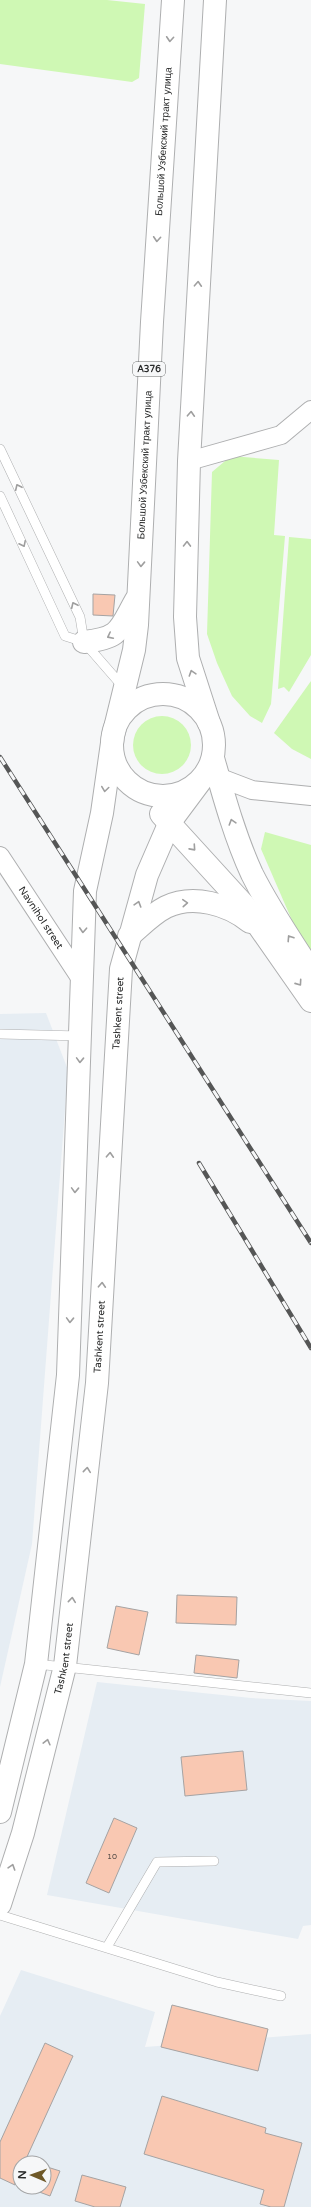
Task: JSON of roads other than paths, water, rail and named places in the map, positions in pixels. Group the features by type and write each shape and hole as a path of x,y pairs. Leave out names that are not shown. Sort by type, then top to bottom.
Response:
{"main road":[{"name":"Большой Узбекский тракт улица","path":"131,694 139,594 152,322 173,0"},
{"path":"215,0 188,461 186,640 188,658 213,734 211,771 252,873 272,912 311,971"},
{"path":"84,642 103,640 118,632 139,594"},
{"path":"0,1812 36,1664 68,1375 85,891 102,813 113,736 118,722 126,710 131,694 171,695 186,700 200,710 209,723"},
{"path":"113,736 114,761 127,782 170,822 244,905 311,1001"},
{"path":"137,790 150,795 164,797 185,791 211,771"},
{"name":"Tashkent street","path":"0,1904 23,1833 65,1666 96,1383 121,969 147,875 170,822 211,771"},
{"path":"129,936 164,908 174,904 190,902 221,905 240,914 263,932"}],"street":[{"path":"188,461 281,435 311,410"},
{"path":"211,771 252,790 311,796"},
{"name":"Navnihol street","path":"0,856 81,979"}],"lane":[{"path":"0,449 80,617 84,642"},
{"path":"0,496 65,636 84,642 131,694"},
{"path":"0,1034 81,1036"},
{"path":"36,1664 311,1693"},
{"path":"107,1947 157,1862 214,1861"},
{"path":"0,1915 217,1982 281,1996"}],"railway":[{"path":"0,757 311,1243"},
{"path":"199,1163 311,1348"}]}
